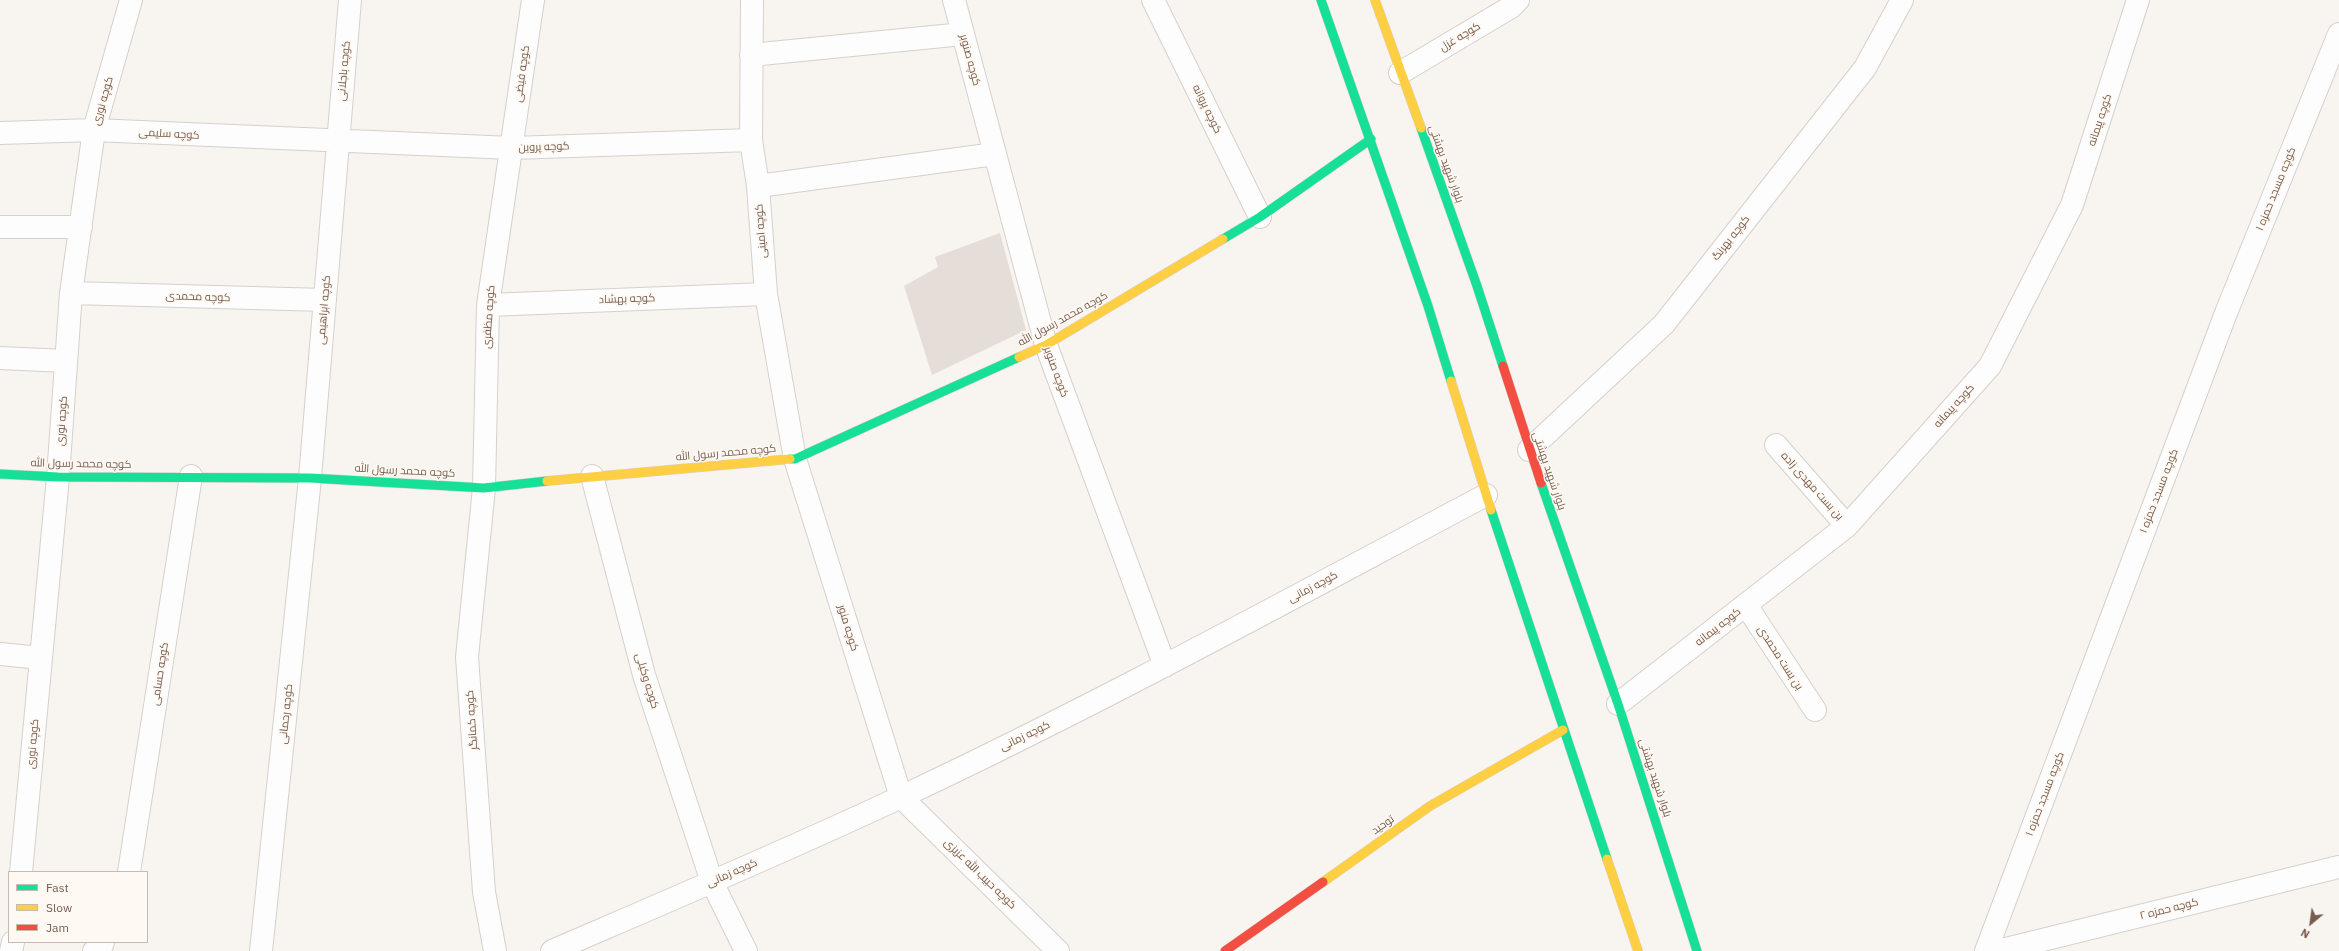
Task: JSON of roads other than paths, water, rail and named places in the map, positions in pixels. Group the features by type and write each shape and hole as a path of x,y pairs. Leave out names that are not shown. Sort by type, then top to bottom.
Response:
{"main road":[{"path":"1322,0 1428,306 1486,495 1563,730 1638,951"},
{"name":"بلوار شهید بهشتی","path":"1375,0 1477,286 1529,450 1618,704 1697,951"},
{"name":"کوچه محمد رسول الله","path":"0,474 58,477 191,476 310,478 484,488 592,476 795,459 1046,345 1260,217 1371,139"},
{"name":"توحید","path":"1225,951 1430,806 1563,730"}],"street":[{"name":"کوچه نوری","path":"21,871 58,477 71,293 94,130 131,0"},
{"name":"کوچه باجلانی","path":"338,141 350,0"},
{"name":"کوچه فیضی","path":"512,148 533,0"},
{"name":"کوچه امینی","path":"752,0 751,140 758,186 766,294 795,459"},
{"name":"کوچه صنوبر","path":"954,0 1046,345 1165,666"},
{"name":"کوچه پروانه","path":"1154,0 1260,217"},
{"name":"کوچه غزل","path":"1400,73 1511,7 1518,0"},
{"name":"کوچه بهرنگ","path":"1529,450 1664,324 1865,68 1902,0"},
{"name":"کوچه پیمانه","path":"1618,704 1847,526 1990,366 2072,205 2138,0"},
{"path":"751,56 963,34"},
{"name":"کوچه مسجد حمزه ۱","path":"1986,951 2226,313 2339,34"},
{"name":"کوچه سلیمی","path":"0,133 94,130 338,141"},
{"name":"کوچه پروین","path":"338,141 512,148 751,140"},
{"name":"کوچه ابراهیمی","path":"310,478 338,141"},
{"name":"کوچه مظفری","path":"484,488 488,305 512,148"},
{"path":"758,186 995,154"},
{"path":"0,227 81,227"},
{"name":"کوچه محمدی","path":"71,293 325,300"},
{"name":"کوچه بهشاد","path":"488,305 766,294"},
{"path":"0,358 66,361"},
{"name":"بن بست مهدی زاده","path":"1776,445 1847,526"},
{"name":"کوچه منور","path":"795,459 901,797"},
{"name":"کوچه حسامی","path":"129,871 191,476"},
{"name":"کوچه وکیلی","path":"592,476 644,675 712,882 746,951"},
{"name":"کوچه رحمانی","path":"261,951 310,478"},
{"name":"کوچه کمانگر","path":"484,488 467,657 484,892 495,951"},
{"name":"کوچه زمانی","path":"552,951 712,882 901,797 1165,666 1486,495"},
{"name":"بن بست محمدی","path":"1746,605 1815,710"},
{"path":"0,654 41,658"},
{"name":"کوچه حبیب الله عزیزی","path":"901,797 1058,951"},
{"name":"کوچه حمزه ۲","path":"1998,951 2339,867"}]}
